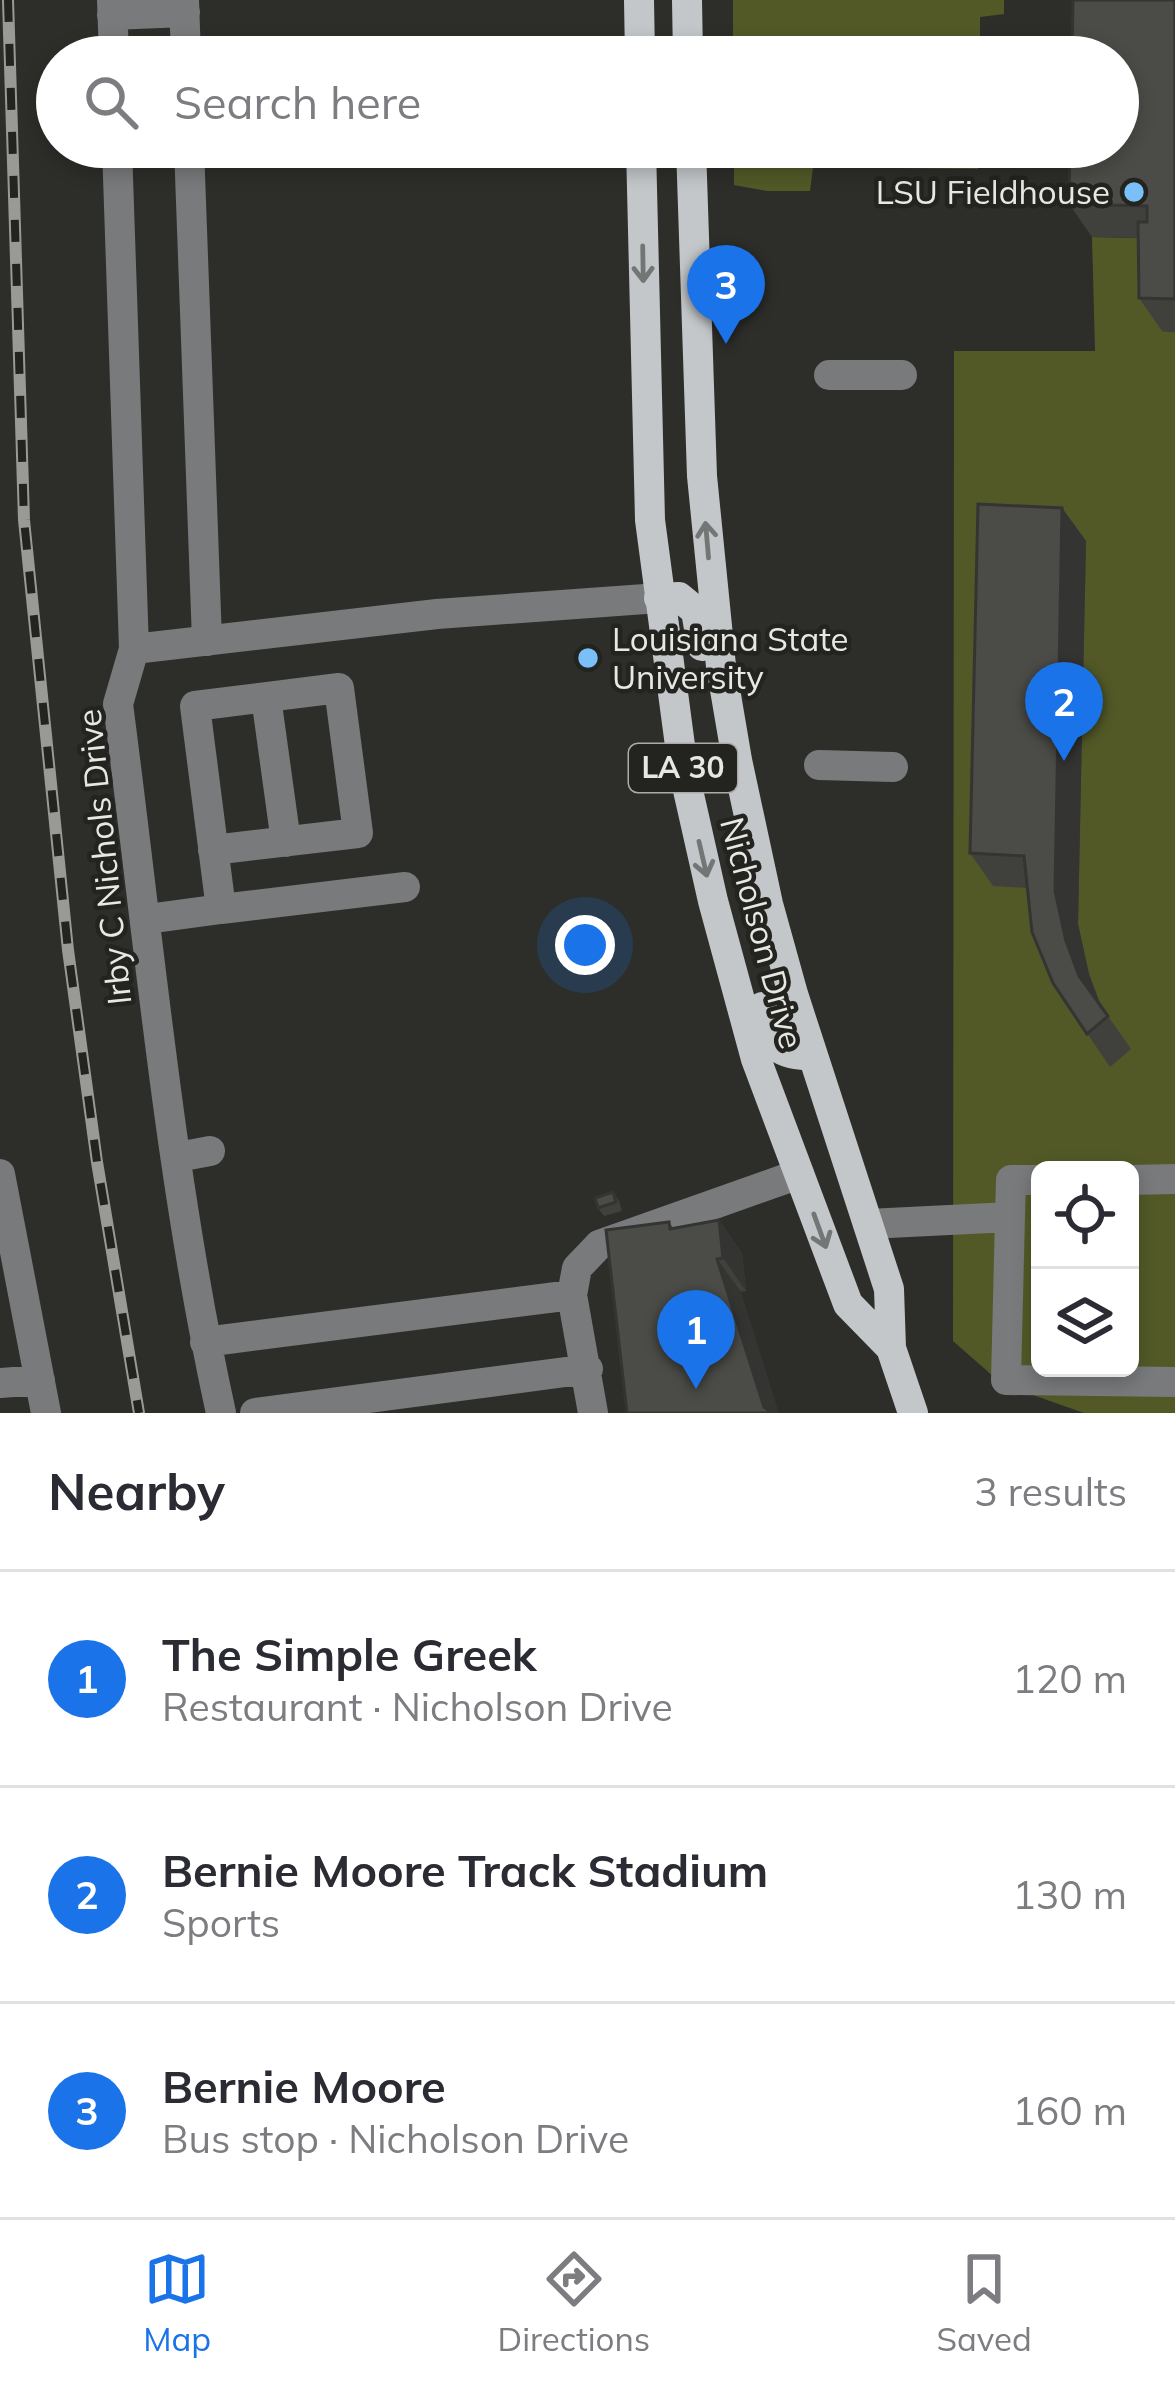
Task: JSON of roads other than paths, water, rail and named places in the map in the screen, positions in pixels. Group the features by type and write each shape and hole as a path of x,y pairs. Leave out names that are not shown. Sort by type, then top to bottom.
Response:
{"main road":[{"path":"639,0 640,36"},
{"path":"686,0 687,36"},
{"name":"Nicholson Drive","path":"641,168 650,520 682,768 756,1059 848,1304 891,1348"},
{"name":"Nicholson Drive","path":"692,168 702,476 715,619 737,760 768,904 820,1052 889,1288 891,1348 913,1413"},
{"path":"658,598 679,597 696,610 710,686 737,760"},
{"path":"727,955 751,974 774,1046 783,1054 820,1052"}],"lane":[{"path":"112,8 184,6 185,36"},
{"name":"Irby C Nichols Drive","path":"118,168 134,649 118,704 205,1342 221,1413"},
{"path":"190,168 207,641"},
{"path":"830,375 902,375"},
{"path":"134,649 437,614 658,598"},
{"path":"213,850 358,833 340,688 195,706 213,850 221,909"},
{"path":"266,697 286,842"},
{"path":"819,765 893,767"},
{"path":"147,919 406,887"},
{"path":"178,1156 210,1151"},
{"path":"0,1174 12,1303 40,1380 46,1413"},
{"path":"593,1413 572,1295 577,1268 599,1245 799,1174"},
{"path":"1139,1180 1175,1179"},
{"path":"1031,1180 1011,1180 1006,1380 1175,1382"},
{"path":"868,1224 1010,1217"},
{"path":"205,1342 572,1295"},
{"path":"255,1413 588,1369"},
{"path":"0,1383 40,1380"}],"railway":[{"path":"8,0 24,520 68,950 139,1413"}],"place":[{"name":"LSU Fieldhouse","path":"1134,192"},
{"name":"Bernie Moore","path":"726,344"},
{"name":"Louisiana State University","path":"588,658"},
{"name":"Bernie Moore Track Stadium","path":"1064,761"},
{"name":"The Simple Greek","path":"696,1389"}]}
